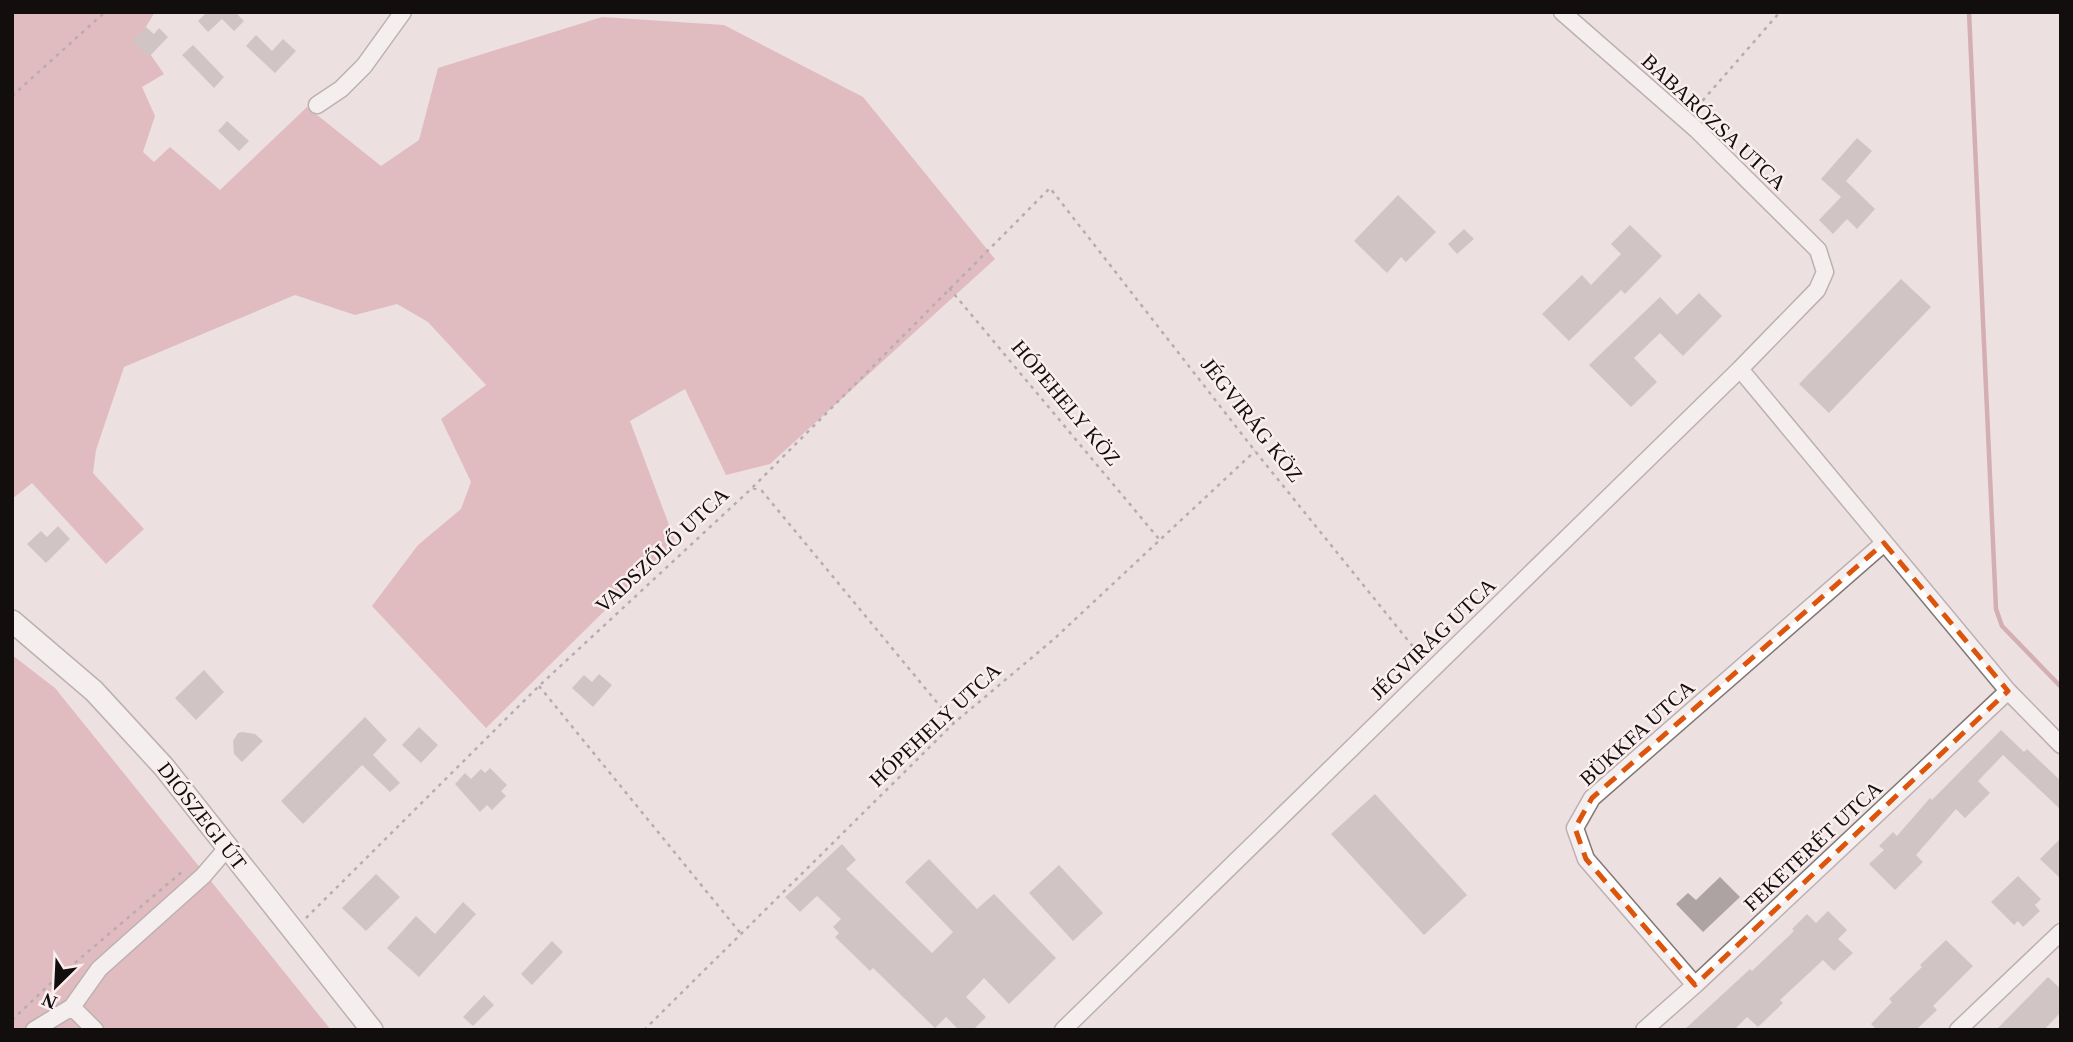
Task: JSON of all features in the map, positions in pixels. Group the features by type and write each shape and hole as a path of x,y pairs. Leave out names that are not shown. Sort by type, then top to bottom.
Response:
{"main road":[{"name":"DIÓSZEGI ÚT","path":"12,621 94,691 164,767 220,855 293,931 372,1030"}],"street":[{"path":"317,105 341,89 364,66 403,12"},
{"name":"BABARÓZSA UTCA","path":"1562,12 1686,120 1818,250 1825,272"},
{"name":"JÉGVIRÁG UTCA","path":"1063,1030 1740,369 1817,290 1825,272"},
{"path":"1740,369 2008,691 2061,745"},
{"name":"BÜKKFA UTCA","path":"1695,985 1586,859 1575,828 1592,798 1884,543"},
{"name":"FEKETERÉT UTCA","path":"1644,1030 2008,691"},
{"path":"34,1030 72,1007 99,969 203,876 220,855"},
{"path":"1958,1030 2061,932"},
{"path":"72,1007 95,1030"}],"path":[{"path":"12,96 105,12"},
{"path":"1686,120 1780,12"},
{"name":"VADSZŐLŐ UTCA","path":"293,931 539,686 752,488 1049,188"},
{"name":"JÉGVIRÁG KÖZ","path":"1049,188 1255,451 1432,669"},
{"name":"HÓPEHELY KÖZ","path":"949,288 1159,539"},
{"name":"HÓPEHELY UTCA","path":"644,1030 954,723 1054,639 1255,451"},
{"path":"752,488 757,487 762,491 954,723"},
{"path":"539,686 742,935"},
{"path":"12,1020 60,975 188,867 220,855"}],"highlighted area":[{"path":"1884,543 2008,691 1695,985 1586,859 1575,828 1592,798"}],"shaded area":[{"path":"12,12 155,12 139,38 164,74 142,87 155,116 143,152 154,162 170,147 220,190 307,107 381,166 419,140 438,68 602,17 724,25 863,97 995,259 770,464 726,475 685,389 630,421 675,541 486,728 372,606 418,545 461,509 471,482 441,419 486,385 428,322 397,304 355,315 295,295 124,367 96,450 93,473 144,529 106,564 32,483 12,499"},
{"path":"12,655 55,688 331,1030 105,1030 98,1021 88,1030 12,1030"}],"building":[{"path":"207,12 235,12 244,21 234,31 222,19 208,32 198,21"},
{"path":"146,27 154,34 159,28 168,37 149,57 133,41"},
{"path":"256,35 272,51 283,39 296,51 275,73 246,46"},
{"path":"193,45 224,77 214,88 182,55"},
{"path":"227,121 249,141 239,151 218,131"},
{"path":"1857,138 1872,151 1846,181 1875,209 1857,229 1847,219 1833,234 1819,220 1841,197 1821,179"},
{"path":"1398,195 1436,232 1406,262 1401,257 1387,273 1354,241"},
{"path":"1630,225 1662,256 1625,294 1621,290 1569,341 1542,314 1582,275 1591,285 1621,254 1611,244"},
{"path":"1464,229 1474,239 1457,254 1448,244"},
{"path":"1901,279 1931,307 1829,413 1799,384"},
{"path":"1699,293 1722,316 1683,356 1660,333 1634,358 1657,382 1631,407 1589,365 1660,297 1677,315"},
{"path":"58,526 70,539 46,563 27,544 41,531 47,537"},
{"path":"204,670 224,692 196,720 175,698"},
{"path":"599,674 612,685 593,707 572,688 584,675 592,682"},
{"path":"365,717 387,740 373,755 400,783 390,792 362,765 303,824 281,801"},
{"path":"419,727 438,745 421,763 402,745"},
{"path":"2001,730 2024,752 2027,749 2061,781 2061,810 2003,755 1978,781 1990,793 1965,818 1956,809 1916,855 1923,862 1895,890 1869,864 1884,850 1879,846 1893,832 1897,836 1930,798 1932,800"},
{"path":"238,733 255,734 263,741 242,762 234,754 233,741"},
{"path":"490,768 507,785 501,791 506,796 492,810 487,805 480,812 455,784 465,773 471,779 481,769 485,773"},
{"path":"1375,794 1467,895 1424,935 1331,834"},
{"path":"2061,838 2061,879 2040,859"},
{"path":"842,844 856,860 846,869 932,953 953,932 905,882 929,859 977,909 994,894 1056,958 1009,1004 984,978 966,997 986,1017 973,1030 959,1030 946,1017 935,1028 873,968 870,971 835,937 839,933 833,927 841,919 817,896 800,912 785,897"},
{"path":"1059,865 1103,913 1073,941 1029,893"},
{"path":"376,874 400,897 366,931 342,908"},
{"path":"2018,876 2041,899 2035,905 2040,911 2023,927 2018,921 2014,925 1991,902"},
{"path":"1720,877 1740,897 1703,932 1676,904 1688,893 1696,900"},
{"path":"463,902 476,914 419,977 387,948 416,916 435,934"},
{"path":"1828,911 1847,930 1838,939 1853,953 1834,971 1823,960 1780,1000 1783,1003 1758,1027 1747,1017 1734,1030 1684,1030 1750,969 1752,971 1794,931 1792,929 1807,914 1816,923"},
{"path":"1946,940 1973,966 1933,1006 1937,1010 1916,1030 1877,1030 1871,1024 1892,1002 1889,999"},
{"path":"552,941 563,952 532,985 521,974"},
{"path":"2048,977 2061,989 2061,1012 2044,1030 1996,1030"},
{"path":"484,995 494,1005 473,1026 463,1017"}],"waterway":[{"path":"1969,12 1996,609 2002,626 2061,687"}]}
